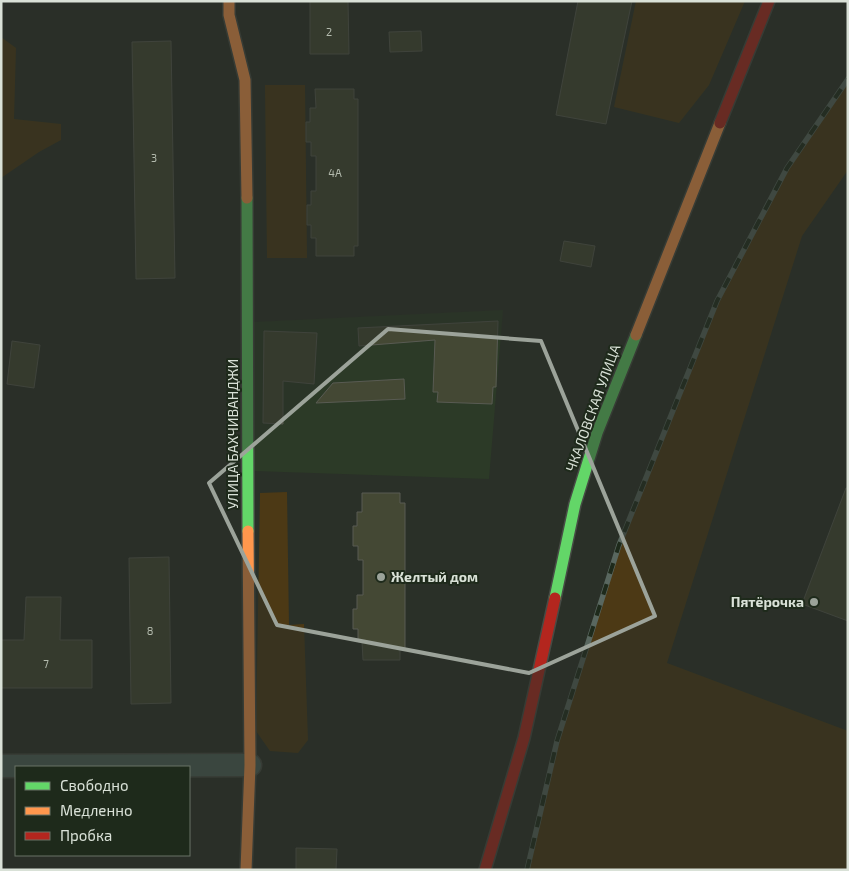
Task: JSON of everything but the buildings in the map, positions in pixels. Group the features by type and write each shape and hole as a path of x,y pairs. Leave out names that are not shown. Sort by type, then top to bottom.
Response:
{"main road":[{"name":"УЛИЦА БАХЧИВАНДЖИ","path":"229,1 229,15 245,80 249,277 247,475 250,765 246,870"},
{"name":"ЧКАЛОВСКАЯ УЛИЦА","path":"485,870 524,738 574,510 597,433 769,1"}],"street":[{"path":"1,766 250,765"}],"highlighted area":[{"path":"388,329 541,341 655,616 529,673 277,625 209,483"}],"shaded area":[{"path":"636,1 745,1 709,85 679,123 614,107"},
{"path":"1,37 16,48 14,119 61,124 61,140 39,152 1,178"},
{"path":"848,79 848,170 802,236 667,663 848,731 848,870 527,870 557,741 619,545 717,301 787,168"},
{"path":"265,85 305,85 307,258 267,258"},
{"path":"503,310 489,479 253,471 253,322"},
{"path":"287,492 289,625 304,624 308,740 298,753 270,751 256,731 260,493"}],"railway":[{"path":"527,870 557,741 619,545 717,301 787,168 848,79"}],"traffic: fast":[{"path":"247,198 248,531"},
{"path":"555,598 575,504 597,433 636,335"}],"traffic: slow":[{"path":"229,1 229,15 245,80 247,198"},
{"path":"636,335 720,123"},
{"path":"246,870 250,765 248,531"}],"traffic: jam":[{"path":"720,123 769,1"},
{"path":"485,870 524,738 555,598"}],"place":[{"name":"Желтый дом","path":"381,577"},
{"name":"Пятёрочка","path":"814,602"}]}
